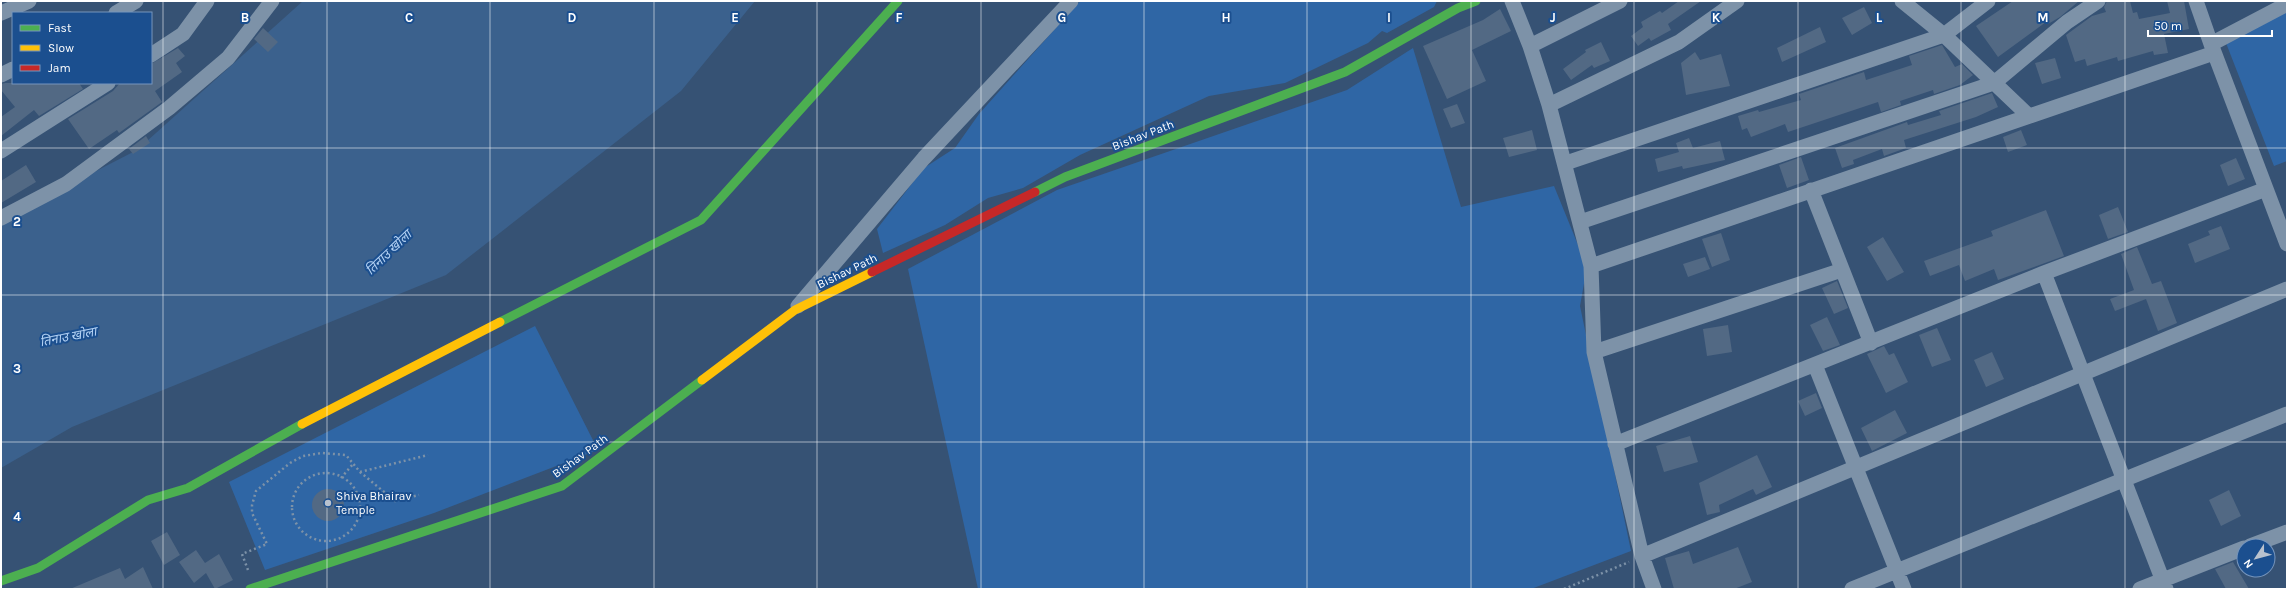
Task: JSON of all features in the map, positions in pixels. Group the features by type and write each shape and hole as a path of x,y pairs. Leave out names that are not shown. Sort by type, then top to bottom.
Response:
{"street":[{"path":"1,13 29,1"},
{"path":"118,12 136,1"},
{"path":"1,218 66,184 169,108 228,58 272,1"},
{"path":"1,581 38,568 148,500 188,488 314,417 701,220 898,1"},
{"path":"795,310 924,158 1071,1"},
{"name":"Bishav Path","path":"252,588 562,486 795,310 1065,177 1345,72 1456,4 1476,1"},
{"path":"1512,1 1530,46 1549,105 1566,163 1591,266 1594,352 1642,556 1654,589"},
{"path":"1530,46 1620,1"},
{"path":"1549,105 1679,42 1737,1"},
{"path":"1902,1 1944,35 2029,116"},
{"path":"1566,163 1944,35 1988,1"},
{"path":"1580,222 1994,83 2067,22 2098,1"},
{"path":"2196,1 2212,49 2287,244"},
{"path":"152,54 182,34 200,3"},
{"path":"1591,266 2029,116 2212,49 2287,4"},
{"path":"1,75 12,70"},
{"path":"1,151 106,84"},
{"path":"1616,444 2044,273 2266,189"},
{"path":"1811,190 1870,343"},
{"path":"1594,352 1842,270"},
{"path":"2044,273 2164,585"},
{"path":"1642,556 2287,289"},
{"path":"1815,365 1904,589"},
{"path":"1852,589 2287,414"},
{"path":"2271,538 2287,532"},
{"path":"2140,589 2164,585 2236,552"}],"path":[{"path":"252,588 242,554 267,544 252,513 252,505 256,491 290,463 303,456 322,453 346,455 360,472 396,501 419,495"},
{"path":"360,472 428,455"},
{"path":"341,478 353,464"},
{"path":"324,473 341,478 354,488 358,498 360,510 357,521 350,531 341,538 330,541 319,541 308,537 300,530 293,515 292,499 297,489 304,481 314,475 324,473"},
{"path":"1564,589 1642,556"}],"shaded area":[{"path":"1080,1 1437,1 1434,7 1387,33 1382,31 1368,43 1285,83 1209,96 1080,155 1023,188 988,198 945,225 883,253 877,229 924,168 955,148 979,114"},
{"path":"2287,11 2287,161 2274,166 2226,43"},
{"path":"1413,48 1461,207 1554,186 1587,267 1580,306 1631,551 1531,589 978,589 908,269 1057,190 1347,90"},
{"path":"535,326 598,450 434,513 265,570 229,482"}],"water":[{"name":"तिनाउ खोला","path":"303,1 755,1 681,91 446,275 72,427 1,468 1,220 137,150"}],"building":[{"path":"1679,1 1701,1 1668,24 1671,30 1651,41 1649,38 1638,46 1631,36 1643,27 1641,22 1660,11 1662,13"},
{"path":"2013,1 2079,1 2060,17 2048,24 2046,22 1998,57 1976,26"},
{"path":"2107,1 2130,1 2133,13 2137,12 2139,19 2170,13 2167,1 2184,1 2189,29 2164,34 2168,53 2154,55 2153,51 2118,61 2117,57 2087,66 2085,59 2075,62 2066,35 2092,16 2106,12 2104,7"},
{"path":"1864,7 1872,23 1852,35 1842,18"},
{"path":"1500,9 1511,31 1472,50 1486,81 1447,99 1423,46 1483,20"},
{"path":"1820,27 1826,42 1782,62 1777,48"},
{"path":"263,28 278,42 268,52 254,39"},
{"path":"1601,42 1610,61 1594,68 1592,65 1571,80 1563,69 1586,52 1585,50"},
{"path":"1942,45 1955,67 1962,64 1973,75 1960,85 1934,94 1933,90 1900,101 1901,105 1881,112 1878,102 1788,132 1785,124 1751,137 1747,128 1742,130 1738,116 1758,110 1759,112 1801,100 1799,94 1864,72 1866,80 1912,65 1909,56"},
{"path":"178,48 185,56 176,63 182,72 155,91 162,102 119,133 117,130 89,149 68,119 113,91 119,84 152,84 152,63"},
{"path":"1695,52 1700,60 1721,54 1730,86 1686,95 1681,63"},
{"path":"2055,58 2061,78 2042,84 2035,63"},
{"path":"1,84 80,84 83,89 39,116 34,110 1,136 1,117 15,107 1,90"},
{"path":"1992,93 1998,107 1976,117 1904,140 1906,148 1884,156 1882,149 1853,160 1854,164 1842,168 1835,148 1907,122 1908,125 1941,115 1939,111"},
{"path":"1457,104 1465,123 1451,128 1443,109"},
{"path":"1532,130 1537,150 1509,157 1503,138"},
{"path":"2021,130 2027,145 2008,152 2003,137"},
{"path":"146,136 150,143 133,154 129,149"},
{"path":"1689,138 1693,148 1720,141 1725,160 1683,169 1682,166 1658,172 1655,159 1679,152 1676,143"},
{"path":"1801,157 1809,180 1787,188 1779,165"},
{"path":"2236,158 2245,179 2228,186 2220,165"},
{"path":"26,165 36,182 1,203 1,181"},
{"path":"2118,207 2128,232 2108,239 2099,215"},
{"path":"2046,210 2064,256 1998,280 1994,269 1965,281 1959,265 1930,276 1924,261 1993,236 1991,231"},
{"path":"2221,226 2230,249 2195,263 2188,244 2210,235 2208,231"},
{"path":"1721,233 1730,260 1712,267 1702,239"},
{"path":"1883,237 1904,272 1887,281 1867,247"},
{"path":"2137,247 2152,284 2161,281 2177,323 2158,331 2146,299 2115,311 2110,299 2134,290 2121,254"},
{"path":"1705,257 1710,269 1688,277 1683,264"},
{"path":"1837,281 1848,308 1834,314 1822,288"},
{"path":"1827,317 1840,345 1823,351 1810,325"},
{"path":"1728,325 1732,352 1707,356 1703,329"},
{"path":"1937,328 1951,360 1932,367 1919,335"},
{"path":"1884,346 1889,355 1894,353 1908,382 1886,393 1867,354"},
{"path":"1992,352 2004,379 1986,387 1974,360"},
{"path":"1816,393 1822,408 1805,416 1798,401"},
{"path":"1895,410 1907,433 1872,451 1861,428"},
{"path":"1690,436 1698,462 1664,472 1656,446"},
{"path":"1757,455 1772,487 1756,495 1753,489 1719,505 1720,512 1707,515 1699,483"},
{"name":"Shiva Bhairav Temple","path":"325,489 331,489 340,493 344,505 340,517 331,521 325,521 316,517 312,508 312,502 316,493"},
{"path":"2229,490 2241,516 2221,526 2209,500"},
{"path":"167,532 180,555 164,565 151,541"},
{"path":"1738,547 1752,582 1734,589 1674,589 1665,558 1689,551 1693,564"},
{"path":"196,550 205,563 219,554 233,580 215,589 206,573 194,583 179,562"},
{"path":"2233,562 2236,567 2236,578 2242,578 2249,589 2226,589 2215,569"},
{"path":"143,567 153,589 70,589 120,568 125,579"}],"traffic: fast":[{"path":"500,322 701,220 898,1"},
{"path":"1035,192 1065,177 1345,72 1458,8 1476,1"},
{"path":"250,589 562,486 702,380"},
{"path":"1,581 38,568 148,500 188,488 302,424"}],"traffic: slow":[{"path":"702,380 795,310 872,272"},
{"path":"302,424 500,322"}],"traffic: jam":[{"path":"872,272 1035,192"}],"place":[{"name":"Shiva Bhairav Temple","path":"328,503"}]}
